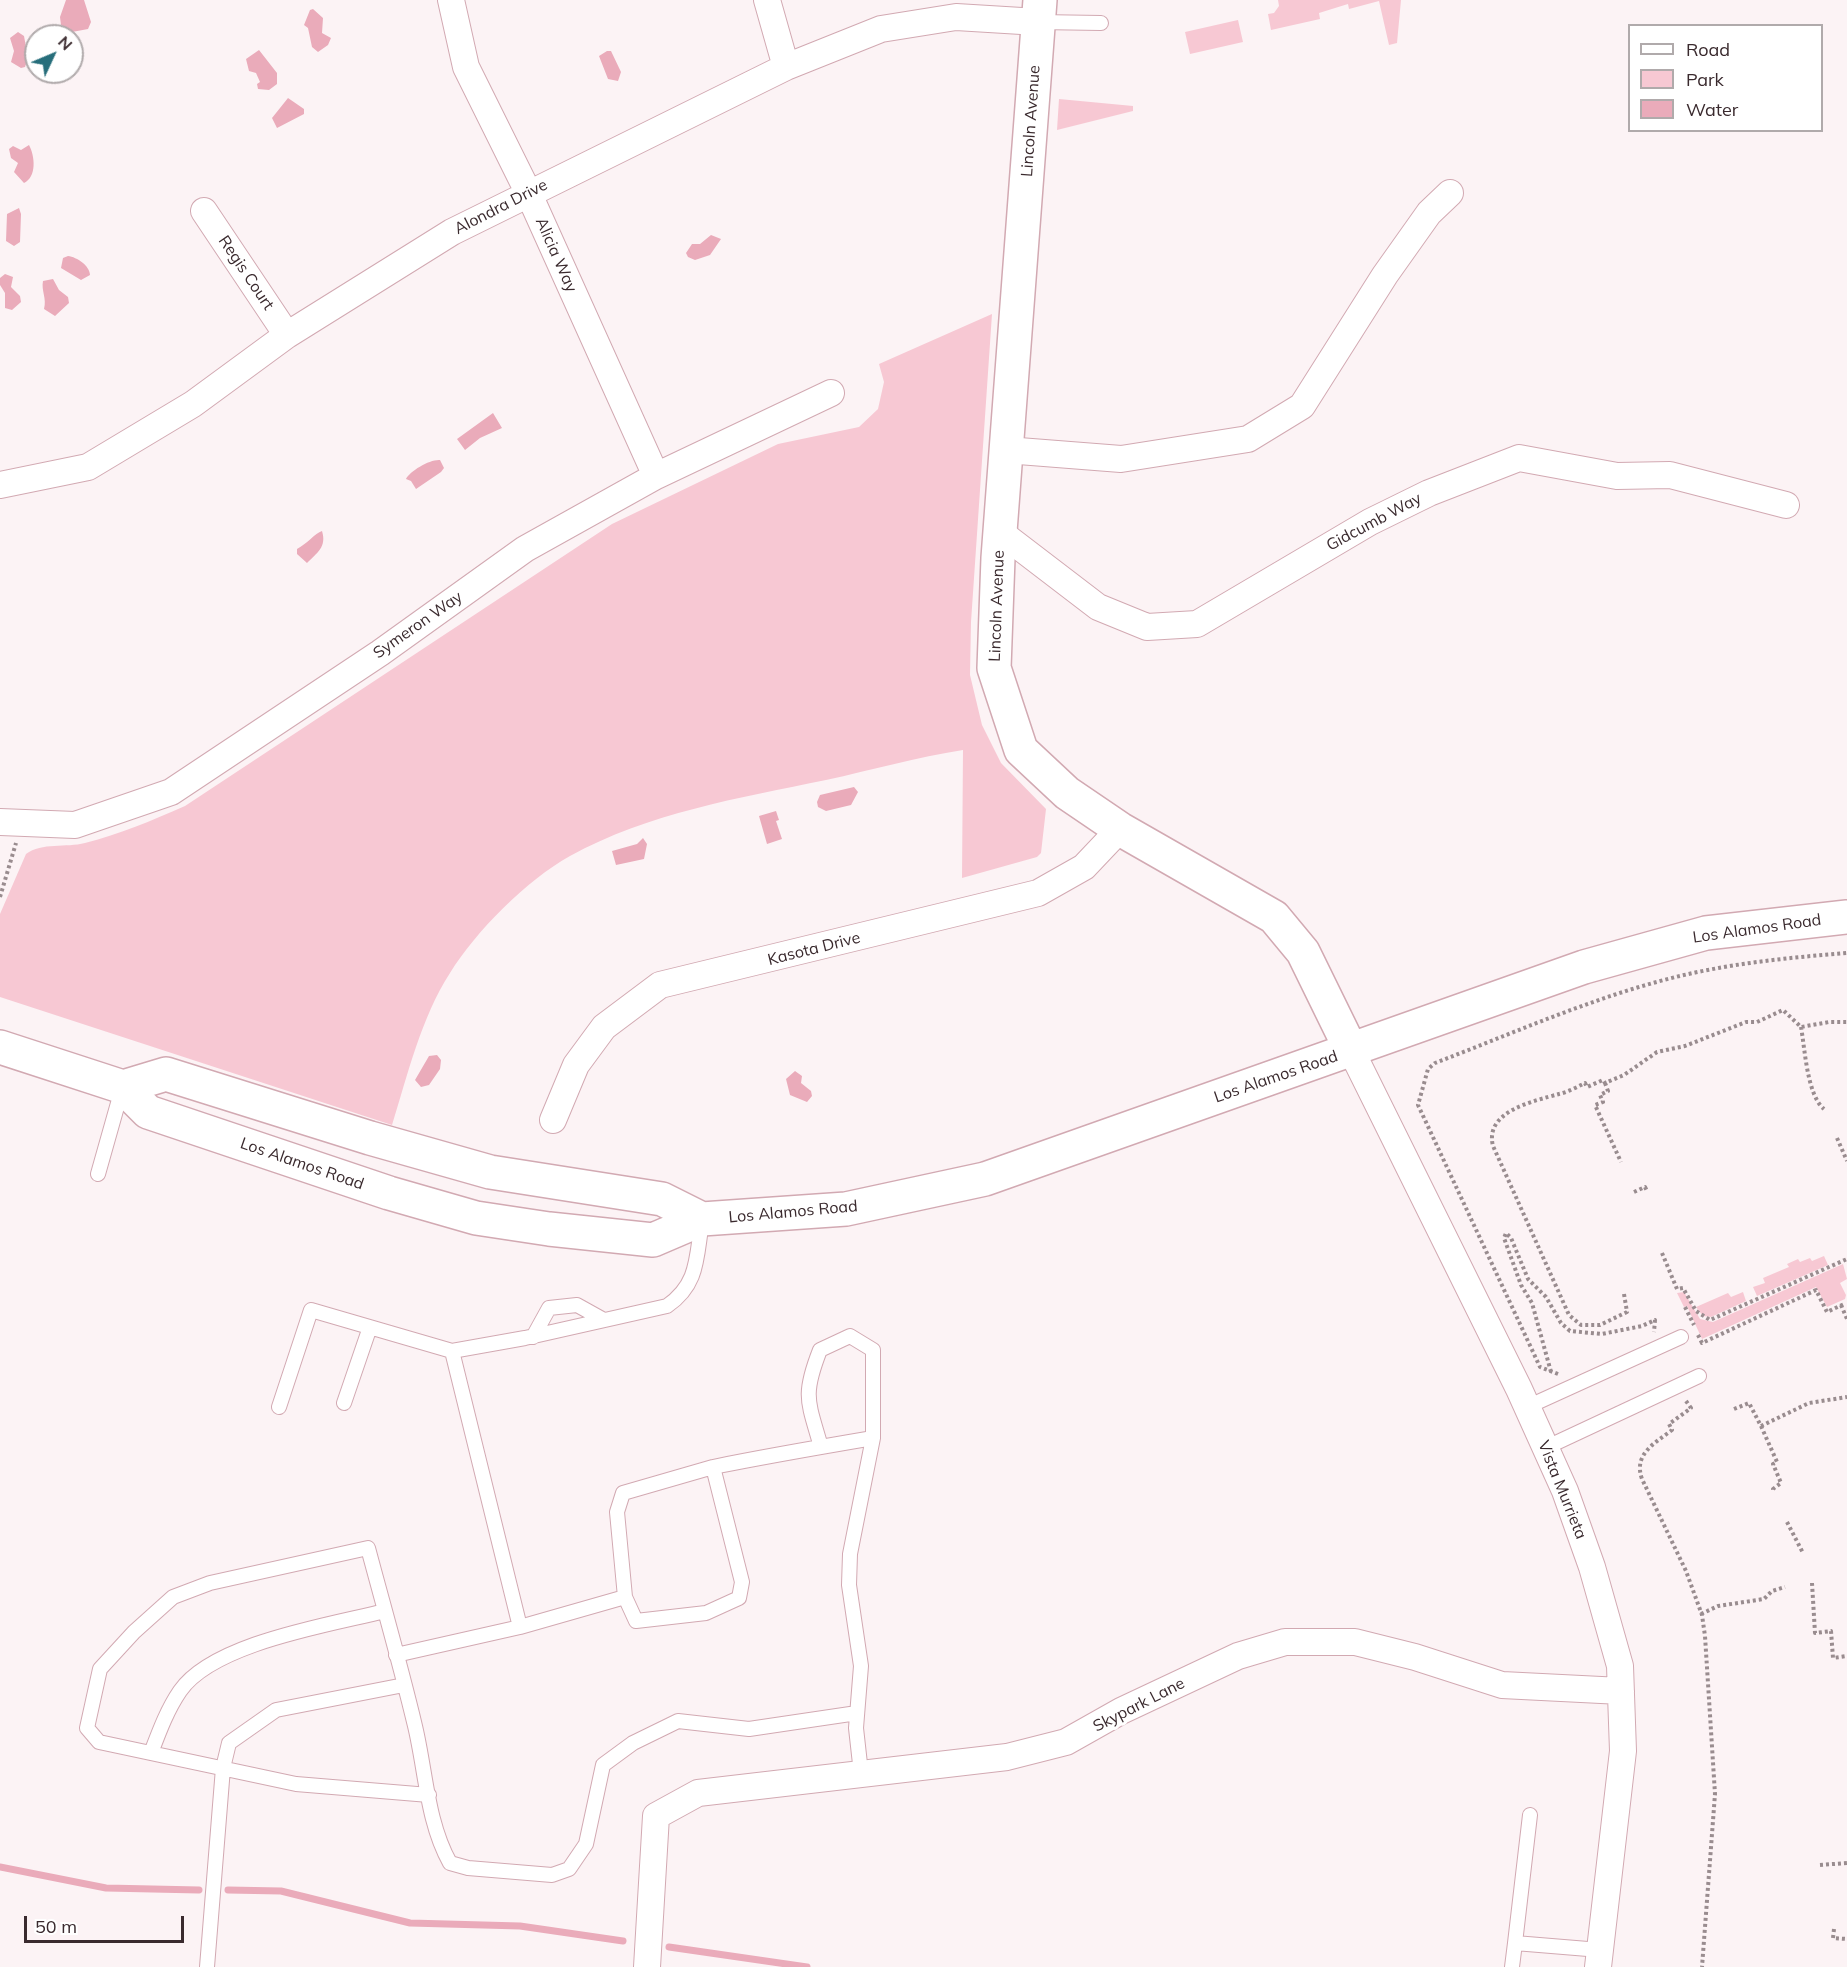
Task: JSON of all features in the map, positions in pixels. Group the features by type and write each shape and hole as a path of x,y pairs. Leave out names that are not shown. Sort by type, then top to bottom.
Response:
{"main road":[{"name":"Lincoln Avenue","path":"1039,11 1000,532 994,668 1021,750 1067,793 1120,829 1274,917 1303,952 1351,1050"},
{"name":"Los Alamos Road","path":"0,1047 123,1087 148,1112 389,1193 476,1218 549,1230 652,1240 702,1220 846,1209 985,1179 1584,967 1706,933 1847,917"},
{"path":"123,1087 166,1074 369,1138 490,1172 663,1199 702,1220"}],"street":[{"name":"Alicia Way","path":"451,0 466,68 528,192 656,476"},
{"path":"767,0 786,67"},
{"name":"Alondra Drive","path":"0,485 88,467 193,404 287,334 452,232 528,192 694,114 734,90 881,29 956,17 1039,11"},
{"path":"1006,450 1121,459 1248,439 1302,406 1385,275 1429,213 1450,193"},
{"name":"Regis Court","path":"204,211 287,334"},
{"name":"Symeron Way","path":"0,822 75,825 171,792 380,653 525,549 656,476 831,393"},
{"name":"Gidcumb Way","path":"1000,532 1098,607 1147,627 1197,624 1370,522 1429,493 1519,458 1617,476 1670,475 1786,505"},
{"name":"Kasota Drive","path":"553,1120 576,1065 604,1027 660,985 1038,893 1084,867 1120,829"},
{"name":"Vista Murrieta","path":"1351,1050 1527,1407 1565,1491 1593,1567 1620,1666 1623,1751 1599,1959"},
{"name":"Skypark Lane","path":"647,1967 656,1816 698,1793 1007,1757 1066,1742 1238,1656 1285,1642 1355,1642 1415,1657 1502,1685 1621,1691"}],"lane":[{"path":"1039,11 1101,23"},
{"path":"98,1174 123,1087"},
{"path":"279,1407 311,1310 452,1351 533,1336 667,1306 682,1296 693,1278 702,1220"},
{"path":"533,1336 549,1308 577,1305 604,1320"},
{"path":"344,1403 370,1327"},
{"path":"821,1447 806,1397 810,1374 820,1350 850,1336 873,1350 873,1438 850,1554 849,1585 861,1666 857,1713 861,1773"},
{"path":"1527,1407 1681,1337"},
{"path":"452,1351 520,1627"},
{"path":"1545,1448 1699,1376"},
{"path":"713,1467 742,1582 739,1598 706,1613 636,1621 626,1597 617,1512 623,1493 713,1467 873,1438"},
{"path":"429,1795 296,1784 99,1742 87,1728 100,1669 134,1632 173,1597 210,1583 368,1548 404,1685 429,1795 438,1840 450,1863 468,1868 552,1875 569,1869 586,1844 603,1765 633,1743 678,1721 749,1728 857,1713"},
{"path":"396,1656 520,1627 626,1597"},
{"path":"151,1753 181,1689 212,1662 263,1641 385,1611"},
{"path":"207,1967 223,1768 229,1743 276,1710 404,1685"},
{"path":"1512,1967 1530,1815"},
{"path":"1515,1943 1599,1959"}],"path":[{"path":"0,897 16,843"},
{"path":"1568,1371 1558,1374 1540,1367 1418,1106 1428,1069 1434,1063 1574,1010 1692,973 1755,962 1847,953"},
{"path":"1605,1083 1624,1074 1657,1052 1685,1046 1746,1022 1757,1022 1783,1010 1801,1027 1811,1086 1817,1103 1824,1109"},
{"path":"1801,1027 1829,1022 1847,1022"},
{"path":"1621,1162 1595,1106 1603,1102 1600,1095 1608,1091 1603,1080 1587,1087 1585,1083 1508,1112 1494,1126 1492,1140 1569,1315 1581,1324 1605,1323 1627,1312 1624,1294"},
{"path":"1838,1138 1847,1161"},
{"path":"1634,1192 1645,1187 1647,1191"},
{"path":"1551,1372 1532,1303 1521,1285 1504,1238 1506,1233 1511,1238 1528,1279 1546,1297 1561,1323 1570,1331 1602,1334 1642,1326 1655,1320 1655,1331 1649,1339"},
{"path":"1662,1253 1677,1289 1683,1288 1696,1311 1710,1320 1846,1262"},
{"path":"1685,1307 1702,1343 1816,1290 1827,1312 1843,1305 1847,1319"},
{"path":"1761,1426 1809,1403 1847,1396"},
{"path":"1686,1401 1691,1408 1670,1424 1672,1430 1642,1455 1640,1473 1686,1571 1701,1614 1715,1794 1702,1967"},
{"path":"1734,1409 1749,1403 1761,1426 1777,1462 1773,1464 1781,1483 1773,1490 1774,1492"},
{"path":"1787,1522 1803,1553"},
{"path":"1812,1583 1815,1633 1831,1631 1833,1658 1847,1656"},
{"path":"1701,1614 1718,1606 1764,1599 1772,1591 1785,1587"},
{"path":"1820,1865 1847,1863"},
{"path":"1834,1929 1833,1938 1847,1939"}],"green space":[{"path":"1278,0 1401,0 1397,43 1389,45 1379,1 1349,9 1348,4 1319,13 1320,19 1271,30 1268,14 1274,13 1279,6"},
{"path":"1238,20 1243,42 1190,54 1185,32"},
{"path":"1059,99 1133,106 1133,111 1057,130"},
{"path":"992,314 971,622 970,675 982,725 1001,763 1046,809 1041,853 1037,857 962,878 963,750 695,809 662,818 600,841 554,866 520,892 488,924 461,957 440,990 423,1027 392,1125 0,997 0,914 26,854 39,848 78,844 98,839 135,827 185,806 612,524 778,444 859,427 878,409 884,382 879,364"},
{"path":"1824,1256 1828,1265 1757,1296 1753,1287 1765,1283 1763,1278 1789,1267 1787,1264 1798,1259 1800,1262 1810,1258 1812,1261"},
{"path":"1843,1264 1847,1279 1840,1283 1846,1295 1845,1299 1827,1307 1816,1287 1702,1339 1687,1306 1684,1307 1677,1293 1684,1292 1700,1319 1713,1322"},
{"path":"1743,1292 1746,1301 1711,1317 1703,1316 1696,1307 1728,1293 1731,1297"}],"water":[{"path":"66,0 84,0 91,22 88,29 84,30 84,24 61,24 60,17"},
{"path":"313,9 323,18 322,33 331,38 328,45 318,52 312,47 308,28 304,25 310,10"},
{"path":"18,32 24,36 24,67 21,68 11,62 14,51 10,38"},
{"path":"259,50 277,73 277,84 269,90 258,89 257,84 260,82 256,73 249,71 246,59"},
{"path":"611,51 621,72 618,81 608,79 599,56"},
{"path":"288,98 304,109 304,114 277,128 272,118"},
{"path":"29,145 34,166 31,176 24,183 14,172 18,163 11,158 9,149 13,146 21,150"},
{"path":"19,208 21,214 20,242 14,246 6,241 7,214"},
{"path":"711,235 721,239 710,255 695,260 688,257 686,253 692,244 700,244"},
{"path":"68,256 82,262 88,268 90,275 81,280 61,268 63,258"},
{"path":"5,274 13,277 11,287 20,296 21,302 12,310 5,308 5,293 0,285 0,278"},
{"path":"53,279 59,290 68,297 69,303 55,316 44,309 43,281"},
{"path":"493,413 502,428 480,438 465,450 457,439"},
{"path":"440,460 444,468 441,472 416,489 411,481 406,479 421,466"},
{"path":"322,531 322,546 307,563 297,554 297,549"},
{"path":"854,787 858,792 851,805 826,811 818,807 817,802 820,795"},
{"path":"776,811 779,820 776,821 782,839 767,844 759,816"},
{"path":"643,838 647,844 644,859 616,865 612,851 637,844"},
{"path":"437,1055 441,1060 440,1069 429,1085 421,1087 415,1080 429,1056"},
{"path":"795,1071 802,1076 801,1083 811,1091 812,1096 807,1102 790,1095 786,1079"}],"waterway":[{"path":"0,1867 106,1888 199,1890"},
{"path":"228,1890 281,1891 410,1923 520,1926 623,1941"},
{"path":"669,1947 807,1967"}]}
